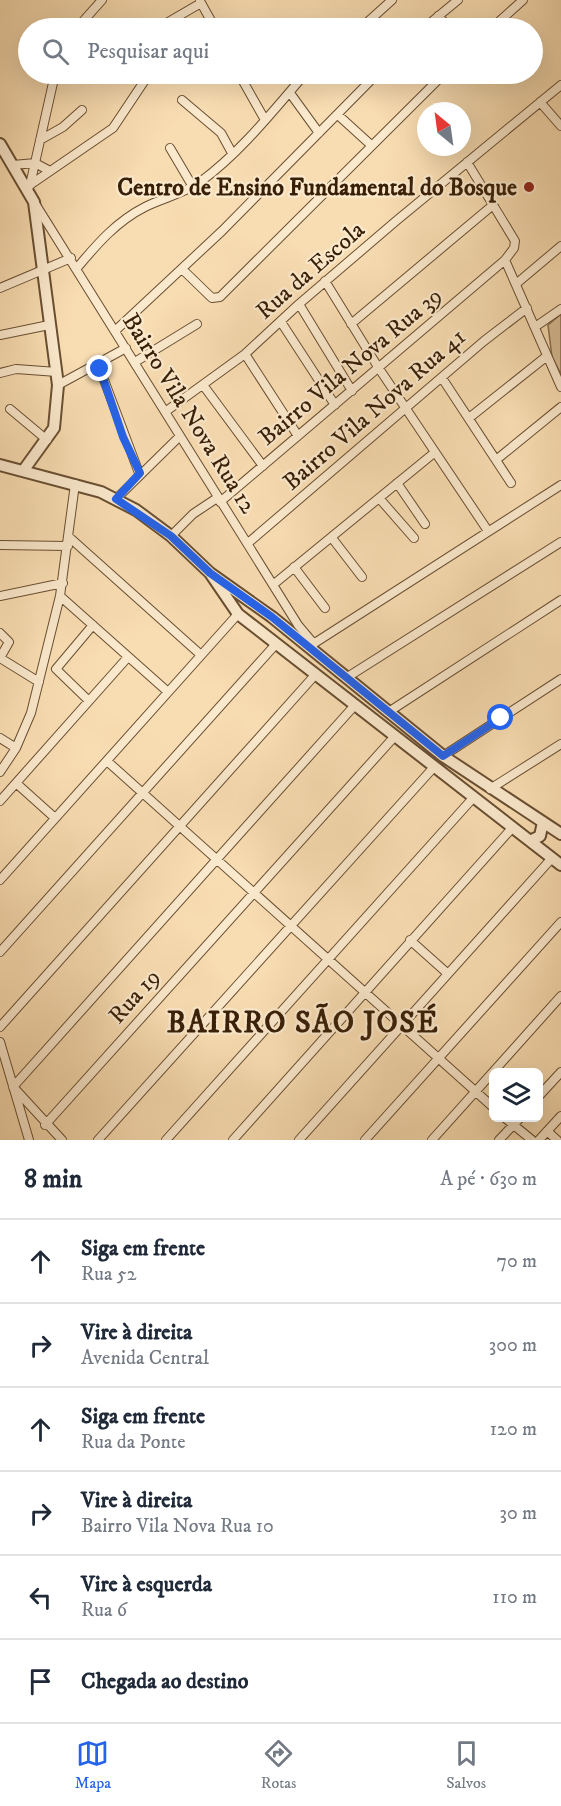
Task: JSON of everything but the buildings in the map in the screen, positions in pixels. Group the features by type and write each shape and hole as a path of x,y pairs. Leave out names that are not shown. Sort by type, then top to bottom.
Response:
{"street":[{"path":"86,18 102,0"},
{"path":"372,18 392,0"},
{"path":"436,18 458,0"},
{"path":"503,18 523,0"},
{"path":"174,18 200,2 209,18"},
{"path":"28,186 53,84"},
{"path":"28,186 113,128 142,84"},
{"path":"245,84 265,120"},
{"path":"77,268 110,231 136,212 193,187 232,153 297,84"},
{"path":"116,330 182,269 367,84"},
{"path":"182,269 213,299 225,293 434,84"},
{"name":"Rua da Escola","path":"165,412 245,354 325,281 561,85"},
{"path":"290,93 319,133"},
{"path":"182,100 221,133 232,153"},
{"path":"540,102 561,126"},
{"path":"40,140 63,128 82,110"},
{"path":"338,115 371,145"},
{"path":"0,144 28,186 34,202 58,385 56,423 47,440 23,471"},
{"path":"170,148 193,187"},
{"path":"351,324 493,205 467,162"},
{"path":"13,165 35,164 50,171"},
{"name":"Bairro Vila Nova Rua 12","path":"34,202 116,330 311,646"},
{"name":"Bairro Vila Nova Rua 39","path":"171,536 193,514 219,500 263,466 505,260 514,248 514,239 493,205"},
{"path":"516,284 561,246"},
{"path":"0,288 43,272 71,258"},
{"path":"505,260 561,387"},
{"path":"325,281 378,368 488,531"},
{"path":"299,304 352,391"},
{"name":"Bairro Vila Nova Rua 41","path":"248,543 405,408 527,308"},
{"path":"535,327 561,309"},
{"path":"281,322 335,405"},
{"path":"135,362 196,324"},
{"path":"0,335 49,325"},
{"path":"58,385 126,348"},
{"path":"245,354 298,436"},
{"path":"469,418 547,356"},
{"path":"98,364 140,473"},
{"path":"2,373 15,369 57,372"},
{"path":"441,378 511,483"},
{"path":"203,385 263,466"},
{"path":"496,460 561,407"},
{"path":"10,410 47,440"},
{"path":"116,499 180,436"},
{"path":"274,584 434,453"},
{"path":"0,465 75,484 116,499 171,536 210,573 311,646 346,678 390,711 443,756 558,832"},
{"path":"397,483 425,524"},
{"path":"0,772 16,748 29,720 39,682 63,583 75,484"},
{"path":"311,646 561,485"},
{"path":"379,498 414,538"},
{"path":"332,538 362,577"},
{"path":"0,545 68,542 201,655"},
{"path":"346,678 561,542"},
{"path":"294,567 325,608"},
{"path":"210,573 238,614 556,861 447,973 299,1140"},
{"path":"0,596 63,583"},
{"path":"60,596 168,692"},
{"path":"390,711 561,600"},
{"path":"0,880 238,614"},
{"path":"260,632 272,617"},
{"path":"89,701 56,669 93,625"},
{"path":"0,633 9,642 0,658 39,682"},
{"path":"0,952 276,644"},
{"path":"0,801 128,657"},
{"path":"0,1028 315,675"},
{"path":"443,756 561,679"},
{"path":"13,1087 355,705"},
{"name":"Rua 19","path":"45,1125 252,892 395,736"},
{"path":"0,738 16,748"},
{"path":"490,789 560,745"},
{"path":"107,761 489,1104"},
{"path":"98,1140 434,767"},
{"path":"16,783 55,818"},
{"path":"166,1140 473,798"},
{"path":"530,841 540,836 543,822"},
{"path":"232,1140 513,827"},
{"path":"539,848 544,837 558,832"},
{"path":"365,1140 561,922"},
{"path":"410,940 447,973"},
{"path":"432,1140 561,996"},
{"path":"0,1042 28,1140"},
{"path":"543,1092 561,1072"},
{"path":"13,1087 45,1125 62,1140"},
{"path":"539,1140 561,1116"},
{"path":"510,1122 532,1140"},
{"path":"500,1140 516,1122"},
{"path":"547,1131 556,1140"}],"shaded area":[{"path":"561,314 561,374 552,357 548,325"}],"place":[{"name":"Centro de Ensino Fundamental do Bosque","path":"529,187"}],"district":[{"name":"BAIRRO SÃO JOSÉ","path":"303,1022"}],"route":[{"path":"100,369 123,437 140,473 116,499 136,510 171,536 210,573 272,617 443,756 501,718"}]}
